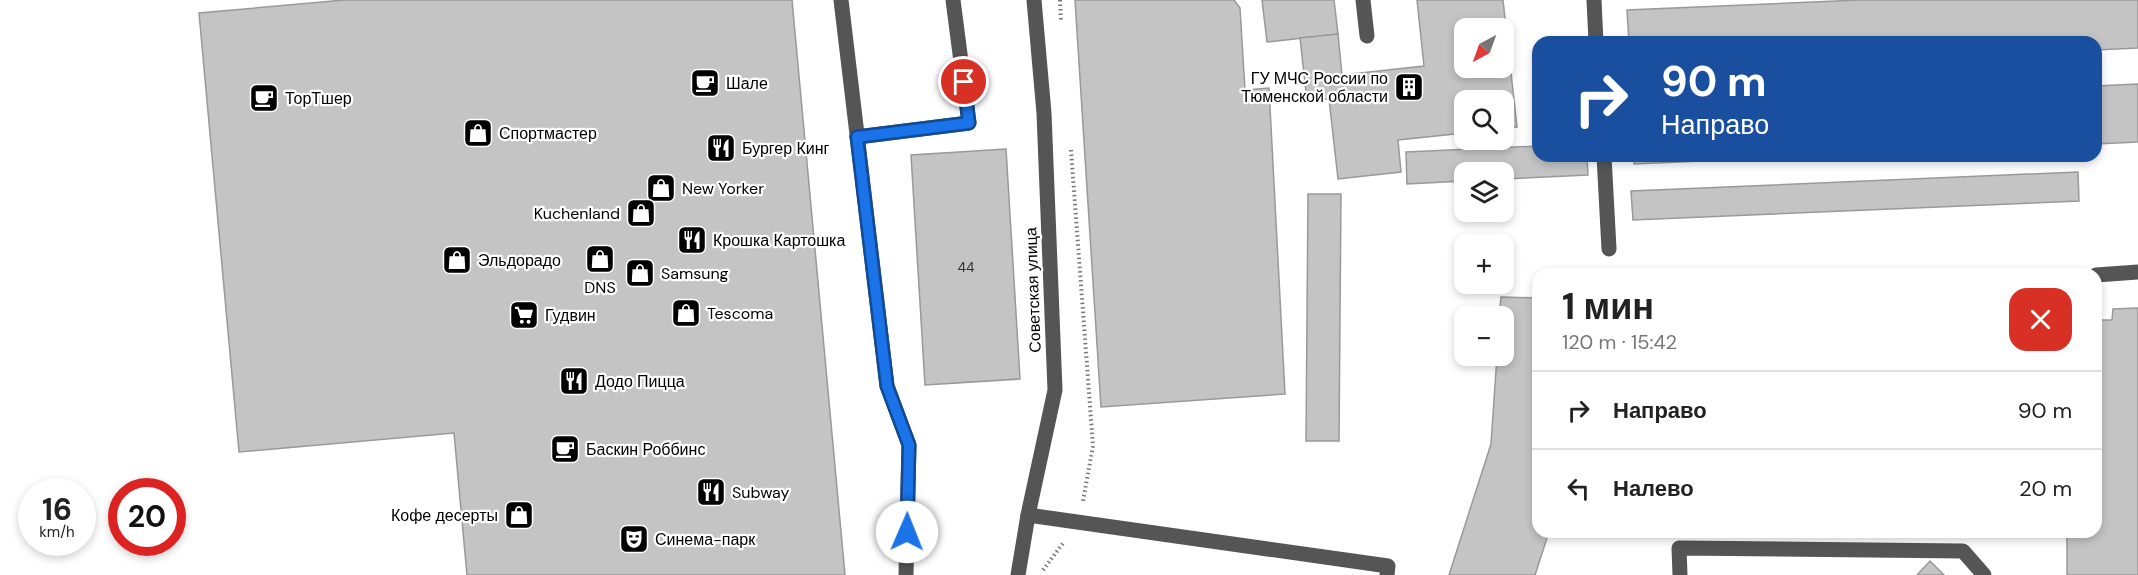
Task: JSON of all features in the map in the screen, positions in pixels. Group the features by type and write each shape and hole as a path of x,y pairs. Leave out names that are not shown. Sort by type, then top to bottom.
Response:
{"street":[{"path":"841,0 887,386 909,445 906,575"},
{"path":"857,137 969,123 954,0"},
{"name":"Советская улица","path":"1018,575 1028,515 1055,390 1044,113 1034,0"},
{"path":"1363,0 1367,36"},
{"path":"1594,0 1596,36"},
{"path":"1604,162 1610,249"},
{"path":"2102,274 2138,272"},
{"path":"1028,515 1388,566 1388,575"},
{"path":"1680,575 1679,548 1963,551 1984,575"}],"building":[{"name":"Гудвин","path":"344,0 792,0 845,575 467,575 454,433 239,452 199,13"},
{"path":"1075,0 1234,0 1240,8 1245,90 1269,88 1285,394 1101,407"},
{"path":"1262,0 1334,0 1338,34 1267,42"},
{"name":"ГУ МЧС России по Тюменской области","path":"1417,0 1503,0 1505,18 1454,18 1454,78 1512,78 1513,90 1454,90 1454,134 1398,140 1401,172 1338,179 1329,99 1307,101 1300,38 1338,34 1342,75 1424,66"},
{"path":"1859,0 2138,0 2138,48 2102,50 2102,36 1629,36 1627,10"},
{"path":"2138,84 2138,142 2102,144 2102,86"},
{"name":"ГУ МЧС России по Тюменской области","path":"1514,100 1517,127 1514,127"},
{"path":"1532,146 1532,162 1587,162 1588,175 1514,178 1514,162 1454,162 1454,182 1407,184 1406,152 1514,150 1514,147"},
{"path":"1006,149 1020,379 925,385 911,155"},
{"path":"1634,162 1680,162 1634,164"},
{"path":"2078,172 2079,201 1633,220 1631,191"},
{"path":"1308,194 1341,194 1339,441 1306,441"},
{"path":"1501,297 1532,298 1532,538 1547,538 1535,575 1449,575 1491,444 1496,366 1514,366 1514,306 1500,306"},
{"path":"2138,308 2138,575 2067,575 2067,538 2102,538 2102,320 2112,320 2113,309"},
{"path":"1930,561 1944,575 1917,575"}],"place":[{"name":"Шале","path":"705,83"},
{"name":"ГУ МЧС России по Тюменской области","path":"1409,87"},
{"name":"ТорТшер","path":"264,98"},
{"name":"Спортмастер","path":"478,133"},
{"name":"Бургер Кинг","path":"721,148"},
{"name":"New Yorker","path":"661,188"},
{"name":"Kuchenland","path":"641,213"},
{"name":"Крошка Картошка","path":"692,240"},
{"name":"DNS","path":"600,259"},
{"name":"Эльдорадо","path":"457,260"},
{"name":"Samsung","path":"640,273"},
{"name":"Tescoma","path":"686,313"},
{"name":"Гудвин","path":"524,315"},
{"name":"Додо Пицца","path":"574,381"},
{"name":"Баскин Роббинс","path":"565,449"},
{"name":"Subway","path":"711,492"},
{"name":"Кофе десерты","path":"519,515"},
{"name":"Синема-парк","path":"634,539"}],"route":[{"path":"907,532 909,445 887,386 857,137 969,123 964,82"}]}
